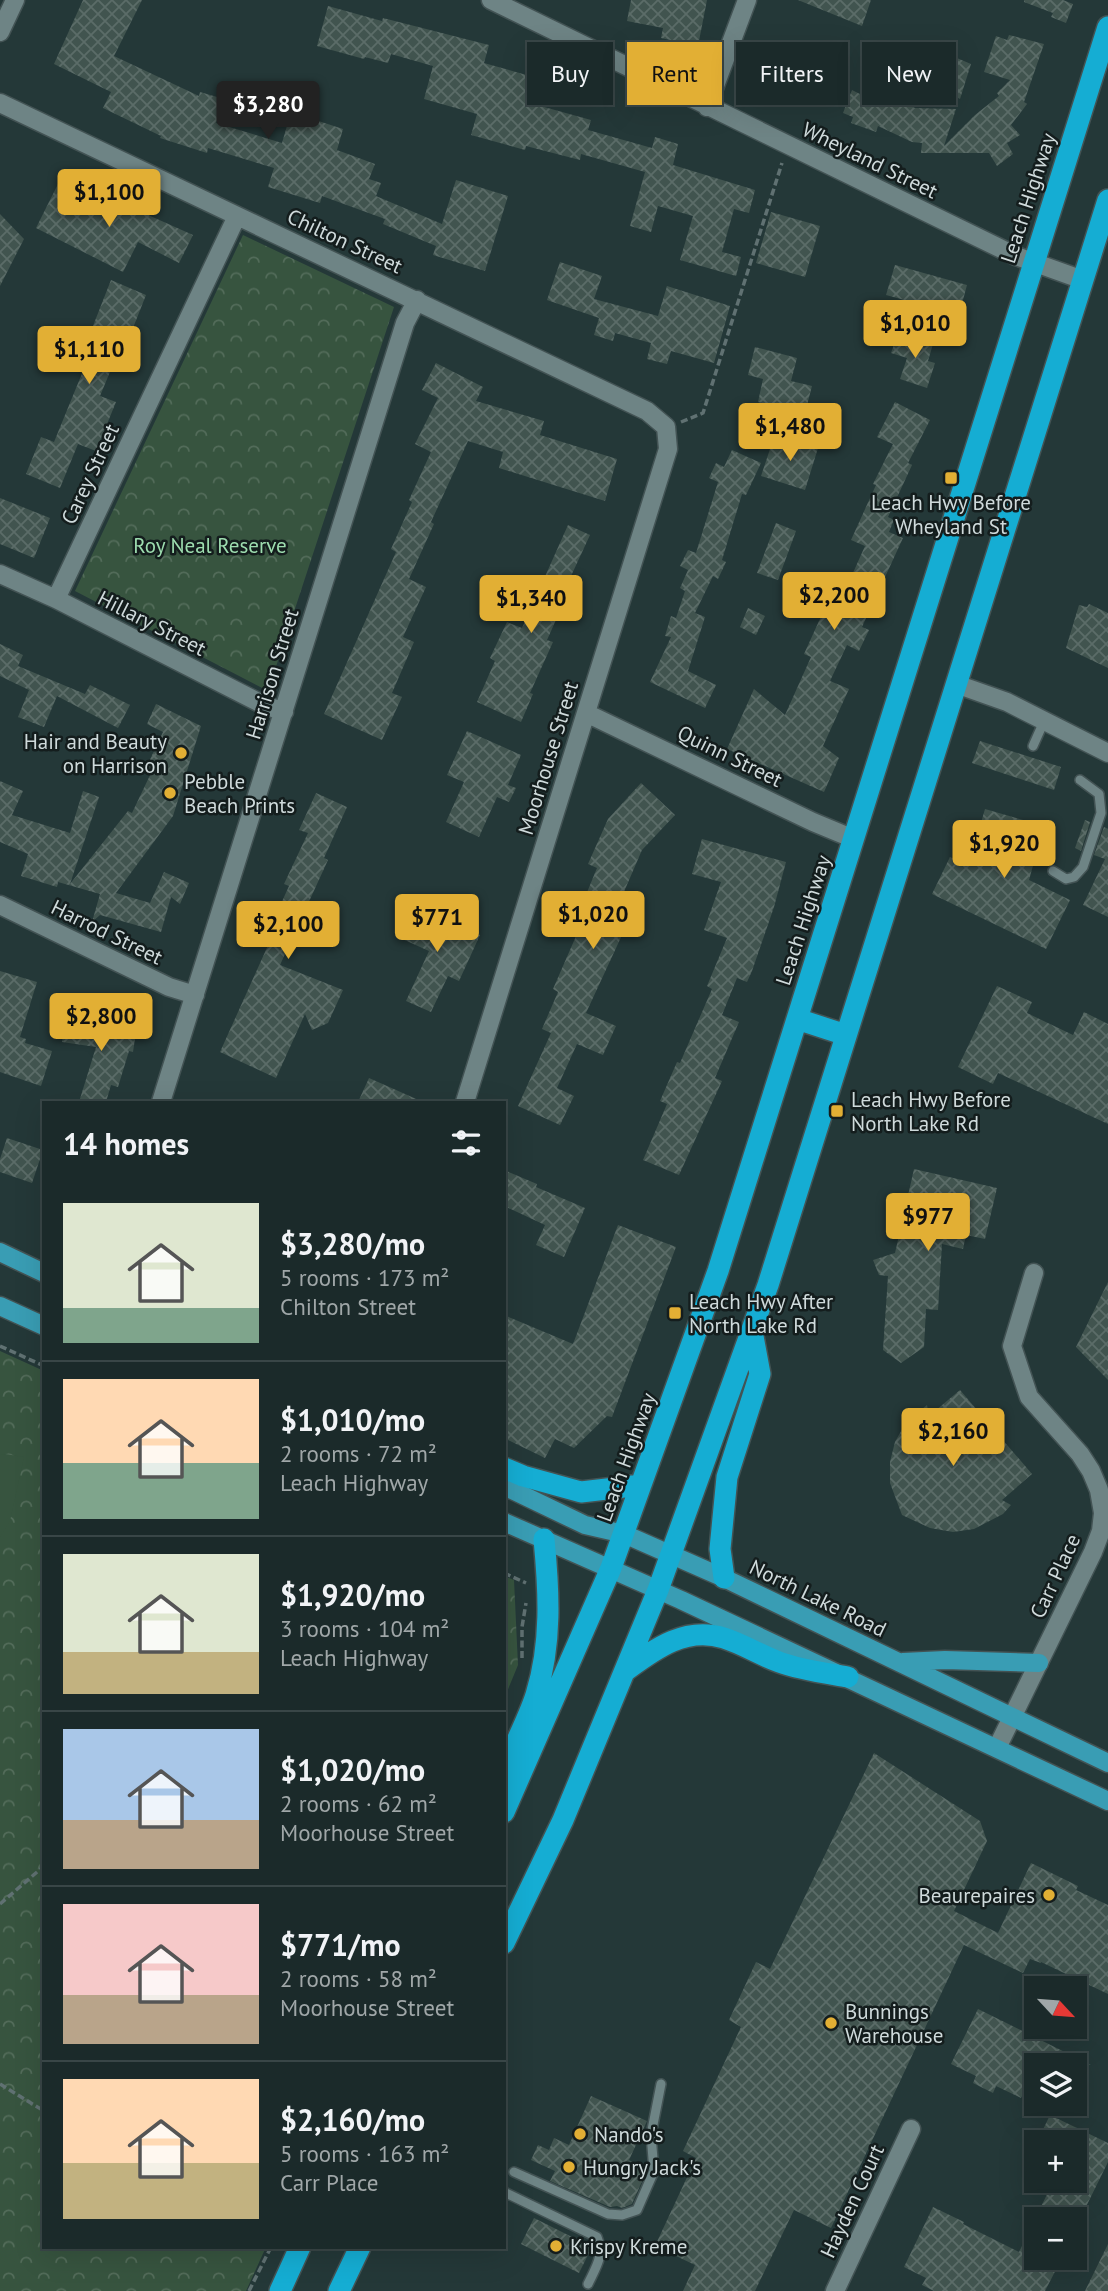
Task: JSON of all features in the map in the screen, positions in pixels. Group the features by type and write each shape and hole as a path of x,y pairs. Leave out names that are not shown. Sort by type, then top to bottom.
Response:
{"highway":[{"name":"Leach Highway","path":"506,1807 611,1569 718,1271 1108,27"},
{"path":"506,1939 562,1819 658,1590 752,1331 1108,200"},
{"path":"797,1019 846,1035"},
{"path":"724,1578 720,1549 727,1477 760,1374 752,1331"},
{"path":"506,1469 581,1492 641,1485"},
{"path":"506,1765 536,1694 547,1643 549,1603 544,1539"},
{"path":"624,1671 662,1644 689,1636 708,1635 724,1638 781,1662 848,1677"},
{"path":"279,2291 299,2249"},
{"path":"339,2291 359,2249"}],"main road":[{"path":"0,1252 42,1272"},
{"path":"0,1306 42,1325"},
{"name":"North Lake Road","path":"506,1487 585,1525 624,1534 724,1578 1108,1763"},
{"path":"506,1523 848,1677 1108,1801"},
{"path":"899,1662 945,1660 1039,1663"}],"street":[{"path":"0,32 15,0"},
{"name":"Wheyland Street","path":"491,0 1033,263 1083,280"},
{"path":"707,107 747,0"},
{"name":"Chilton Street","path":"0,103 647,411 666,427"},
{"name":"Carey Street","path":"56,599 237,216"},
{"name":"Harrison Street","path":"161,1101 405,323 416,300"},
{"name":"Moorhouse Street","path":"465,1101 668,449 666,427"},
{"name":"Hillary Street","path":"0,574 56,599 262,704 284,712"},
{"path":"956,684 1045,719 1108,753"},
{"name":"Quinn Street","path":"586,713 854,839"},
{"name":"Harrod Street","path":"0,905 169,987 195,995"},
{"name":"Carr Place","path":"997,1748 1093,1552 1101,1531 1103,1513 1099,1490 1091,1471 1080,1454 1029,1398 1012,1346 1034,1273"},
{"name":"Hayden Court","path":"835,2291 911,2129"}],"lane":[{"path":"1033,746 1045,719"},
{"path":"1053,871 1066,879 1074,877 1083,867 1101,813 1099,794 1080,780"},
{"path":"514,2172 608,2214 622,2215 637,2210 654,2171 651,2135 661,2084"},
{"path":"506,2192 597,2237 601,2256 588,2284"}],"path":[{"path":"666,427 703,414 789,146"},
{"path":"0,1346 42,1365"},
{"path":"506,1574 528,1584 529,1591"},
{"path":"522,1667 522,1627 526,1602"},
{"path":"0,1904 42,1869"},
{"path":"0,2084 42,2110"},
{"path":"249,2291 270,2249"}],"green space":[{"name":"Roy Neal Reserve","path":"243,235 394,307 268,691 75,591"},
{"path":"0,1351 42,1370 42,2249 265,2249 246,2291 0,2291"},
{"path":"0,1455 24,1457 10,1521 0,1537"},
{"path":"506,1577 514,1580 518,1665 506,1694"}],"building":[{"path":"83,0 142,0 114,56 199,96 200,92 224,99 216,123 282,143 291,112 343,129 337,150 375,164 369,179 381,183 376,196 442,224 456,180 508,196 485,271 433,255 436,246 383,224 385,219 322,196 320,203 268,187 274,168 208,148 207,153 160,138 161,136 103,108 111,92 54,64"},
{"path":"631,0 707,0 699,42 661,38 663,28 627,21"},
{"path":"798,0 871,0 862,26"},
{"path":"1024,0 1063,0 1073,4 1066,23 1051,17 1053,13"},
{"path":"328,6 489,45 484,63 527,75 527,105 537,105 591,120 588,130 652,148 655,137 678,144 673,165 755,190 749,213 734,209 722,252 741,257 736,276 680,260 693,216 658,206 651,232 630,226 645,172 581,154 580,160 526,146 525,150 471,135 477,114 424,99 433,66 391,54 388,63 365,57 364,59 317,46"},
{"path":"1009,35 1044,44 1024,102 1027,104 1011,125 1020,135 1007,143 1013,154 997,166 989,153 921,153 922,143 912,142 878,126 876,132 851,123 853,117 843,113 852,90 862,95 862,105 956,109 944,146 999,96 997,93 1010,80 984,72 996,36 1007,40"},
{"path":"956,58 971,64 960,99 956,97"},
{"path":"58,184 124,214 128,206 193,235 179,263 138,242 123,272 36,228"},
{"path":"771,212 820,226 805,277 756,263"},
{"path":"0,214 24,239 0,286"},
{"path":"560,262 602,276 594,299 658,316 667,286 730,306 714,363 671,351 667,364 647,359 651,343 615,333 613,341 594,335 599,318 547,300"},
{"path":"895,265 967,285 959,315 886,295"},
{"path":"111,280 146,295 133,328 129,326 100,396 116,402 96,451 78,444 60,488 26,474 41,437 54,442 83,371 71,367 87,329 91,331"},
{"path":"898,333 933,344 928,361 935,363 927,388 900,379 907,358 891,353"},
{"path":"755,347 797,358 791,381 812,386 805,413 758,402 763,379 748,375"},
{"path":"436,363 483,387 476,401 544,421 540,435 617,459 605,501 499,468 503,452 468,441 431,522 434,524 409,579 426,587 403,637 414,642 392,693 402,697 382,740 324,714 396,552 391,549 431,452 415,444 438,398 422,390"},
{"path":"895,402 930,420 908,463 912,465 888,517 894,520 889,532 903,538 862,627 869,630 859,651 847,645 830,681 849,689 823,746 839,758 824,792 727,749 754,689 785,715 811,657 804,654 834,588 844,593 865,546 851,540 876,485 873,484 893,444 877,437"},
{"path":"778,435 818,448 805,490 761,476 771,446 774,447"},
{"path":"732,450 761,463 746,495 742,494 722,560 726,562 718,579 713,576 695,613 705,617 688,671 716,685 705,708 650,682 671,637 665,636 671,616 676,618 685,591 680,588 688,570 680,566 688,550 696,553 718,482 709,478 716,463 724,467"},
{"path":"0,498 50,518 34,558 0,544"},
{"path":"776,523 796,531 778,580 757,573"},
{"path":"568,525 590,535 565,589 569,591 547,640 553,642 530,693 533,694 521,722 477,702 495,661 490,658 507,622 522,628"},
{"path":"1089,604 1108,613 1108,668 1066,648 1079,605 1087,607"},
{"path":"748,608 765,616 756,635 740,627"},
{"path":"0,644 23,655 18,666 85,694 90,685 130,705 118,728 57,696 44,727 18,717 29,690 0,676"},
{"path":"156,704 201,726 173,816 116,893 150,903 164,872 189,883 180,904 171,897 161,932 100,915 92,922 100,894 58,882 57,887 21,876 28,854 0,842 0,781 23,791 12,815 70,833 83,791 99,797 70,884 128,811 132,813 152,771 146,768 163,732 147,724"},
{"path":"467,731 521,755 508,785 516,788 509,802 497,797 479,837 446,822 464,782 447,775"},
{"path":"980,741 1061,767 1054,790 972,763"},
{"path":"641,783 675,815 642,850 620,901 635,907 586,1013 616,1026 603,1055 577,1044 557,1088 574,1096 560,1125 518,1106 551,1033 542,1029 558,992 553,989 580,927 574,924 597,868 588,864 608,819"},
{"path":"316,793 347,807 324,858 328,860 280,965 343,990 328,1023 312,1030 305,1014 276,1078 220,1052 270,941 265,939 289,886 284,884 308,833 299,830"},
{"path":"985,809 1044,826 1029,880 1070,900 1046,949 932,894 950,857 963,863 969,851 972,853"},
{"path":"1085,820 1090,822 1081,851 1075,848"},
{"path":"1104,827 1108,829 1108,917 1083,905 1105,859 1094,855"},
{"path":"702,839 786,862 752,971 747,982 737,978 722,1015 739,1022 715,1078 722,1081 679,1175 643,1160 667,1104 660,1101 677,1062 680,1063 712,989 707,986 727,938 704,930 721,882 692,874"},
{"path":"415,905 480,935 459,981 448,976 431,1012 406,1001 429,951 400,938"},
{"path":"0,971 37,982 20,1037 26,1039 25,1043 52,1051 41,1086 0,1072"},
{"path":"997,986 1032,1002 1027,1013 1073,1035 1084,1012 1108,1024 1108,1124 998,1073 993,1084 958,1067"},
{"path":"66,1016 137,1025 133,1052 129,1051 118,1087 111,1085 106,1101 79,1101 96,1047 62,1042"},
{"path":"369,1078 421,1101 358,1101"},
{"path":"7,1138 42,1150 32,1183 0,1172 0,1159"},
{"path":"914,1169 997,1188 985,1239 966,1235 963,1249 942,1244 938,1310 926,1309 924,1347 901,1363 883,1350 888,1276 879,1275 873,1260 895,1253"},
{"path":"506,1171 585,1208 564,1257 536,1245 545,1225 506,1207"},
{"path":"618,1225 676,1247 612,1417 607,1416 574,1448 555,1439 545,1458 506,1439 506,1316 573,1344"},
{"path":"1108,1282 1108,1380 1076,1347"},
{"path":"960,1390 1032,1474 1002,1500 1011,1505 1003,1514 974,1529 953,1532 930,1528 902,1515 890,1483 890,1462 895,1442 906,1422 927,1405 929,1416"},
{"name":"Bunnings Warehouse","path":"874,1753 980,1821 987,1841 954,1911 998,1933 1031,1863 1078,1886 1076,1890 1108,1905 1108,1994 1087,1984 1087,1976 1070,1976 1030,1959 1023,1973 964,1945 831,2228 794,2210 755,2291 683,2291 695,2265 655,2246 696,2158 683,2151 741,2027 729,2020 756,1962 770,1969"},
{"path":"978,2009 1024,2032 1024,2039 1039,2039 1067,2053 1024,2053 1024,2093 1021,2098 996,2086 993,2093 973,2083 976,2076 951,2064"},
{"path":"591,2096 647,2121 629,2160 647,2170 632,2204 622,2208 610,2207 550,2181 555,2171 531,2160 538,2145 549,2150 554,2138 569,2145"},
{"path":"1050,2116 1052,2116 1081,2130 1043,2130"},
{"path":"1087,2133 1108,2143 1108,2162 1086,2207 1041,2207 1048,2193 1087,2193"},
{"path":"933,2207 1019,2252 1024,2242 1024,2270 1056,2270 1045,2291 934,2291 922,2285 926,2278 904,2267"},
{"name":"Krispy Kreme","path":"534,2218 592,2247 579,2273 521,2244"},
{"path":"1108,2244 1108,2291 1085,2291"}],"place":[{"name":"Leach Hwy Before Wheyland St","path":"951,478"},
{"name":"Hair and Beauty on Harrison","path":"181,753"},
{"name":"Pebble Beach Prints","path":"170,793"},
{"name":"Leach Hwy Before North Lake Rd","path":"837,1111"},
{"name":"Leach Hwy After North Lake Rd","path":"675,1313"},
{"name":"Beaurepaires","path":"1049,1895"},
{"name":"Bunnings Warehouse","path":"831,2023"},
{"name":"Nando's","path":"580,2134"},
{"name":"Hungry Jack's","path":"569,2167"},
{"name":"Krispy Kreme","path":"556,2246"}]}
